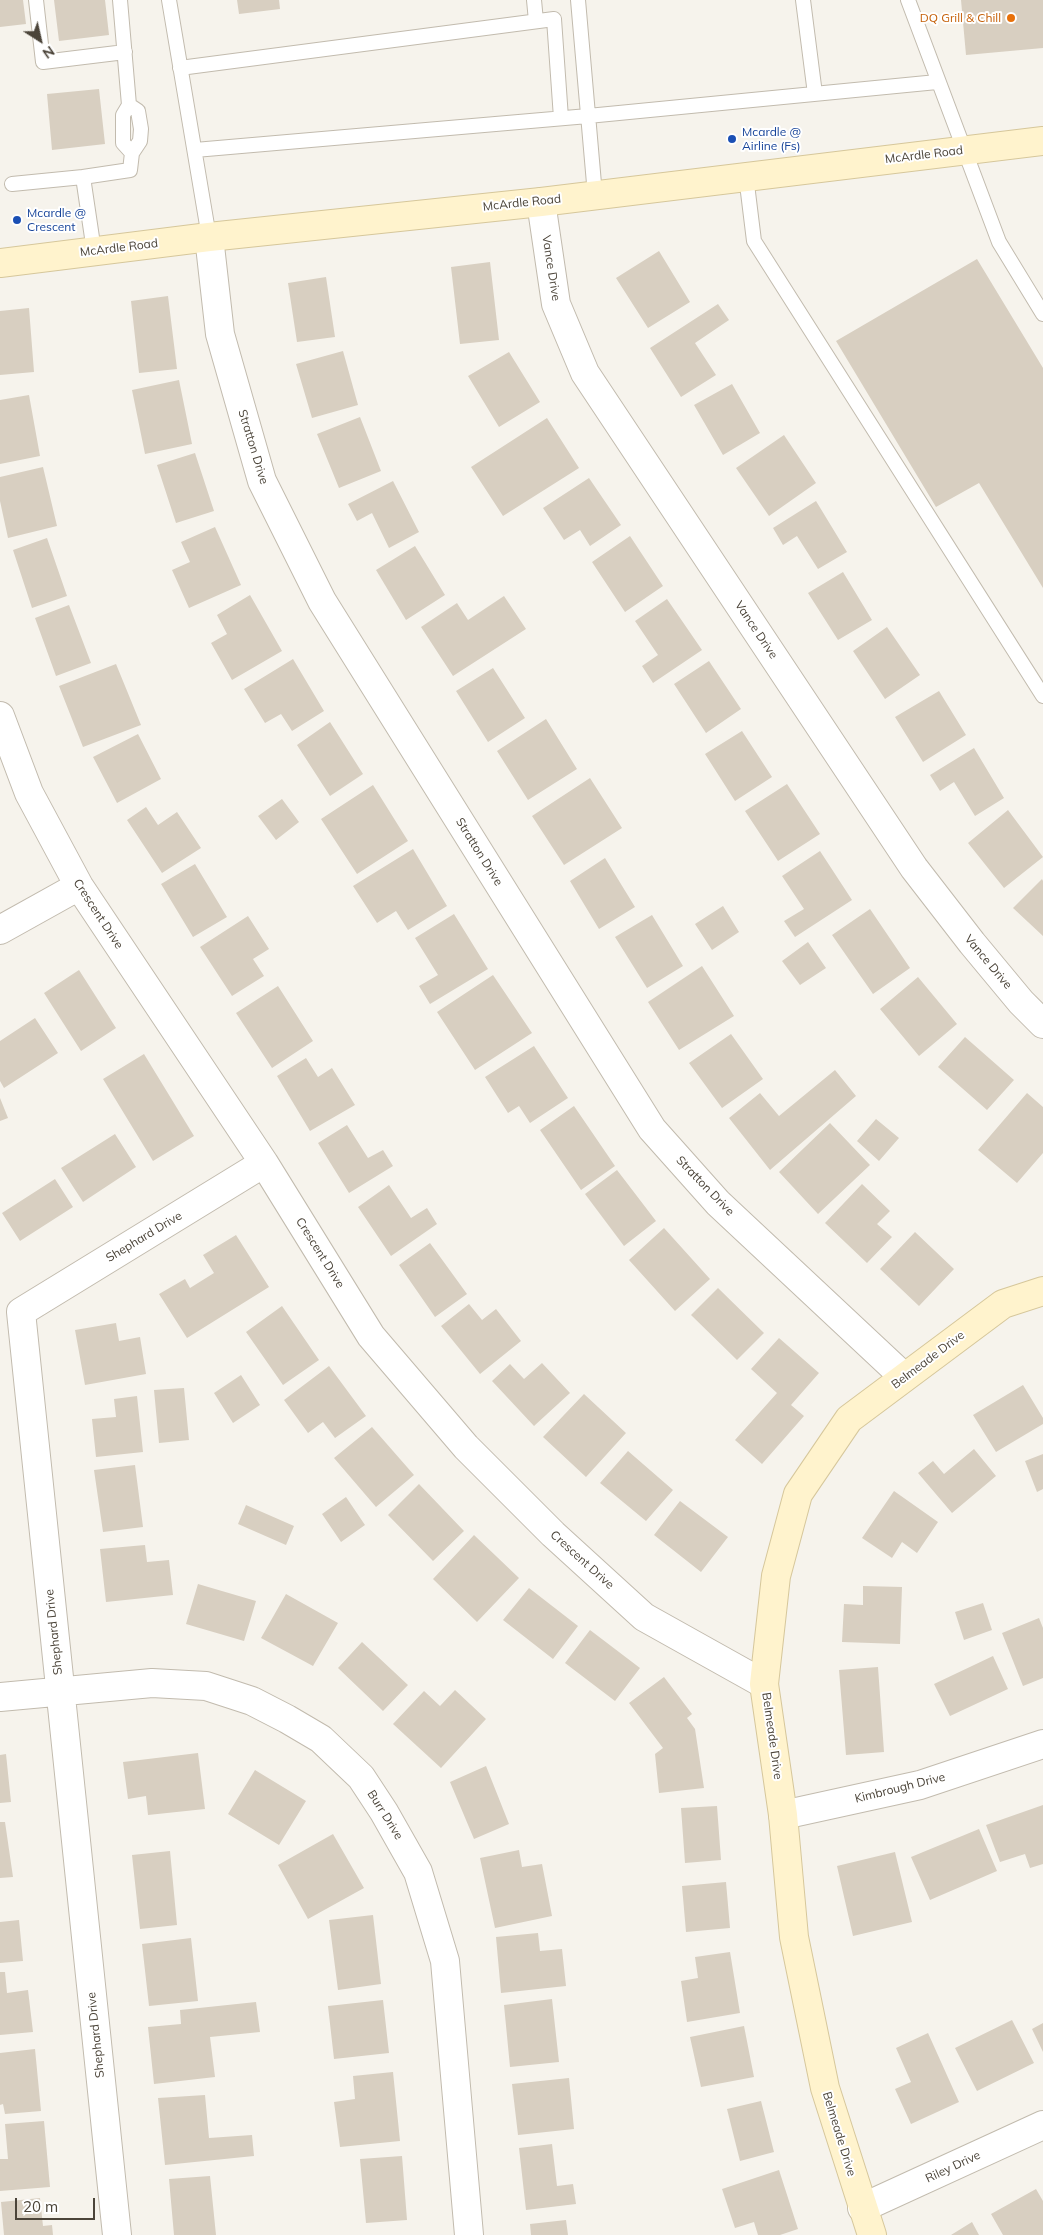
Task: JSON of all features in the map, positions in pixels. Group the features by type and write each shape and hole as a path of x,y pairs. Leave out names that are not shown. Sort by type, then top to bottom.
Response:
{"street":[{"name":"McArdle Road","path":"0,263 209,237 541,202 1043,141"},
{"name":"Vance Drive","path":"541,202 556,304 586,373 914,868 972,943 1021,1002 1043,1024"},
{"name":"Stratton Drive","path":"209,237 220,334 262,481 322,601 652,1129 718,1203 904,1377"},
{"name":"Crescent Drive","path":"0,716 29,793 79,886 264,1163 371,1336 466,1447 553,1534 644,1617 764,1684"},
{"path":"0,930 79,886"},
{"name":"Shephard Drive","path":"117,2235 21,1312 264,1163"},
{"name":"Belmeade Drive","path":"872,2235 825,2088 794,1937 783,1815 764,1684 776,1576 798,1494 849,1419 1003,1304 1043,1291"},
{"name":"Burr Drive","path":"0,1697 152,1683 206,1686 252,1701 288,1719 321,1739 361,1777 384,1812 418,1872 445,1962 469,2235"},
{"name":"Kimbrough Drive","path":"783,1815 920,1785 1043,1744"},
{"name":"Riley Drive","path":"862,2208 1043,2125"}],"lane":[{"path":"36,0 43,62 125,52"},
{"path":"12,184 130,170 132,153 140,141 141,128 138,111 129,106 120,0"},
{"path":"169,0 209,237"},
{"path":"534,0 536,21"},
{"path":"578,0 595,195"},
{"path":"803,0 815,94"},
{"path":"908,0 999,242 1043,314"},
{"path":"180,68 554,19 561,118"},
{"path":"195,150 588,116 938,82"},
{"path":"83,176 94,251"},
{"path":"746,176 754,241 1043,696"}],"building":[{"path":"0,0 23,0 26,24 0,27"},
{"path":"54,0 105,0 109,35 59,41"},
{"path":"237,0 279,0 280,9 239,14"},
{"path":"961,0 1043,0 1043,48 966,55"},
{"path":"99,89 105,144 52,150 47,94"},
{"path":"659,251 690,302 648,328 616,278"},
{"path":"977,259 1043,368 1043,588 979,483 936,507 836,341"},
{"path":"490,262 499,340 460,344 451,267"},
{"path":"326,277 335,337 297,342 288,283"},
{"path":"168,296 177,369 139,373 131,301"},
{"path":"718,304 729,320 695,343 716,375 681,397 650,348"},
{"path":"29,308 34,372 0,375 0,311"},
{"path":"343,351 358,405 312,418 296,364"},
{"path":"509,352 540,402 499,427 468,376"},
{"path":"179,380 192,444 145,454 132,390"},
{"path":"732,384 760,433 723,455 694,405"},
{"path":"29,395 40,456 0,464 0,400"},
{"path":"360,417 381,471 339,488 317,434"},
{"path":"547,418 579,468 503,516 471,467"},
{"path":"784,435 816,483 769,516 736,468"},
{"path":"195,453 214,511 176,523 157,465"},
{"path":"43,467 57,526 8,538 0,501 0,477"},
{"path":"589,478 621,525 590,546 580,530 564,540 543,508"},
{"path":"393,481 419,532 389,548 372,513 357,521 348,504"},
{"path":"816,501 847,552 818,569 797,536 783,545 773,528"},
{"path":"215,527 241,585 189,608 172,570 190,562 181,542"},
{"path":"630,536 663,586 625,612 592,562"},
{"path":"47,538 67,596 32,608 13,550"},
{"path":"415,546 445,595 406,620 376,570"},
{"path":"843,572 872,620 838,640 808,593"},
{"path":"250,595 282,651 232,680 211,643 227,634 217,615"},
{"path":"504,596 526,629 453,676 421,627 457,603 468,620"},
{"path":"667,599 702,650 653,683 642,666 658,655 635,621"},
{"path":"69,605 91,663 56,676 35,618"},
{"path":"887,627 920,675 885,699 853,651"},
{"path":"293,659 324,711 292,731 281,714 265,723 244,689"},
{"path":"709,661 741,709 706,733 674,684"},
{"path":"116,664 141,725 83,747 59,686"},
{"path":"493,668 525,718 488,742 456,691"},
{"path":"939,691 966,735 923,762 895,717"},
{"path":"546,719 577,769 528,800 497,751"},
{"path":"330,722 363,774 330,796 297,745"},
{"path":"742,731 772,777 735,801 705,754"},
{"path":"138,734 161,779 117,803 93,757"},
{"path":"974,748 1004,798 975,816 954,782 940,791 930,775"},
{"path":"590,778 622,828 564,865 532,816"},
{"path":"787,784 820,834 778,861 745,811"},
{"path":"373,785 408,841 357,874 321,819"},
{"path":"282,799 299,822 276,840 258,816"},
{"path":"146,807 158,825 177,812 201,848 162,873 127,820"},
{"path":"1008,810 1043,857 1004,888 968,843"},
{"path":"413,849 447,906 408,930 396,911 377,923 353,886"},
{"path":"820,851 852,900 795,937 784,921 804,909 782,876"},
{"path":"605,858 635,907 599,929 570,881"},
{"path":"195,864 227,917 193,937 161,884"},
{"path":"1042,879 1043,881 1043,936 1013,908"},
{"path":"723,906 739,932 712,950 695,924"},
{"path":"870,909 910,968 873,994 832,935"},
{"path":"454,914 488,969 430,1004 419,986 438,975 415,938"},
{"path":"652,915 683,966 647,988 615,937"},
{"path":"248,916 269,949 253,959 264,976 232,996 200,947"},
{"path":"808,942 826,968 800,985 782,961"},
{"path":"702,966 734,1016 679,1050 648,1002"},
{"path":"79,970 116,1028 81,1051 44,993"},
{"path":"493,975 532,1033 475,1070 437,1012"},
{"path":"918,977 957,1024 919,1056 880,1009"},
{"path":"278,986 313,1041 272,1068 236,1013"},
{"path":"35,1018 58,1053 4,1088 0,1081 0,1041"},
{"path":"731,1034 763,1079 722,1108 689,1063"},
{"path":"965,1037 1014,1080 987,1110 938,1067"},
{"path":"534,1046 568,1098 530,1123 519,1106 508,1113 485,1077"},
{"path":"144,1054 194,1136 153,1161 103,1079"},
{"path":"306,1058 318,1077 332,1068 355,1105 310,1131 277,1076"},
{"path":"835,1070 856,1096 770,1170 729,1118 760,1093 779,1116"},
{"path":"1027,1093 1043,1107 1043,1153 1017,1183 978,1150"},
{"path":"0,1098 8,1118 0,1121"},
{"path":"574,1106 615,1166 581,1190 540,1130"},
{"path":"876,1119 899,1138 879,1161 857,1141"},
{"path":"830,1123 870,1165 818,1214 779,1172"},
{"path":"347,1125 368,1158 383,1150 393,1166 349,1193 318,1143"},
{"path":"115,1134 136,1167 83,1202 61,1168"},
{"path":"617,1170 656,1221 624,1246 585,1194"},
{"path":"55,1179 73,1207 20,1241 2,1213"},
{"path":"862,1184 890,1211 877,1224 892,1237 867,1263 825,1223"},
{"path":"389,1185 411,1218 427,1208 437,1224 391,1256 358,1207"},
{"path":"664,1228 710,1279 675,1311 629,1260"},
{"path":"915,1232 954,1269 919,1306 880,1269"},
{"path":"236,1235 269,1287 187,1338 159,1294 185,1279 190,1288 214,1273 203,1255"},
{"path":"430,1243 467,1294 435,1317 399,1265"},
{"path":"718,1288 764,1333 737,1360 691,1315"},
{"path":"469,1304 482,1320 496,1309 521,1341 480,1374 441,1326"},
{"path":"282,1306 319,1360 283,1385 246,1332"},
{"path":"116,1323 119,1341 140,1337 146,1374 85,1385 75,1330"},
{"path":"779,1338 819,1373 791,1405 804,1416 762,1464 735,1440 777,1393 751,1369"},
{"path":"542,1363 570,1393 534,1426 492,1381 510,1364 524,1379"},
{"path":"329,1366 366,1416 335,1438 323,1422 308,1433 284,1400"},
{"path":"241,1375 260,1405 233,1423 214,1393"},
{"path":"1023,1385 1043,1418 1043,1424 996,1452 973,1415"},
{"path":"184,1388 189,1440 159,1443 154,1390"},
{"path":"584,1394 626,1433 586,1477 543,1437"},
{"path":"137,1396 143,1452 96,1457 92,1419 116,1417 114,1399"},
{"path":"372,1427 414,1475 376,1507 334,1458"},
{"path":"974,1449 996,1476 952,1513 918,1473 933,1461 944,1474"},
{"path":"628,1451 673,1490 646,1521 600,1483"},
{"path":"1043,1454 1043,1489 1037,1492 1025,1461"},
{"path":"135,1465 143,1527 103,1532 94,1470"},
{"path":"419,1484 464,1531 433,1561 388,1515"},
{"path":"894,1491 938,1522 917,1553 902,1542 892,1558 862,1538"},
{"path":"346,1497 365,1525 341,1542 322,1514"},
{"path":"680,1501 728,1537 701,1572 654,1535"},
{"path":"246,1505 294,1526 286,1545 238,1524"},
{"path":"474,1535 519,1578 477,1622 433,1579"},
{"path":"145,1545 147,1562 169,1560 173,1595 106,1602 100,1549"},
{"path":"198,1584 256,1601 244,1641 186,1624"},
{"path":"863,1586 902,1587 900,1644 842,1642 844,1604 863,1605"},
{"path":"529,1588 578,1626 553,1659 503,1620"},
{"path":"286,1594 338,1623 313,1666 261,1638"},
{"path":"983,1603 992,1630 964,1640 955,1612"},
{"path":"1039,1618 1043,1628 1043,1678 1023,1686 1002,1633"},
{"path":"590,1630 640,1668 615,1701 565,1663"},
{"path":"362,1642 408,1685 383,1711 338,1668"},
{"path":"993,1656 1008,1689 950,1716 934,1684"},
{"path":"878,1667 884,1752 846,1755 839,1670"},
{"path":"664,1677 692,1714 687,1718 695,1729 704,1788 659,1793 655,1754 663,1748 629,1703"},
{"path":"455,1690 486,1719 441,1768 393,1724 424,1691 440,1706"},
{"path":"198,1753 205,1809 148,1815 146,1796 128,1799 123,1762"},
{"path":"6,1754 11,1802 0,1803 0,1755"},
{"path":"486,1766 509,1824 474,1839 450,1782"},
{"path":"255,1770 306,1801 279,1845 228,1814"},
{"path":"1043,1805 1043,1864 1030,1868 1025,1854 1000,1862 986,1825"},
{"path":"717,1806 721,1860 685,1863 681,1808"},
{"path":"0,1822 5,1822 13,1877 0,1878"},
{"path":"979,1829 997,1871 930,1900 911,1857"},
{"path":"333,1834 364,1888 308,1919 278,1865"},
{"path":"519,1850 522,1867 542,1864 552,1916 495,1928 480,1858"},
{"path":"170,1851 177,1925 140,1929 132,1855"},
{"path":"895,1852 912,1922 853,1936 837,1866"},
{"path":"726,1882 730,1928 686,1932 682,1886"},
{"path":"373,1915 381,1984 338,1990 329,1920"},
{"path":"19,1920 23,1961 0,1963 0,1922"},
{"path":"538,1933 540,1951 562,1949 566,1986 501,1993 496,1937"},
{"path":"191,1938 198,2001 149,2006 142,1944"},
{"path":"730,1952 740,2013 687,2022 681,1981 698,1978 695,1957"},
{"path":"0,1972 5,1972 7,1993 28,1990 33,2032 0,2035"},
{"path":"552,1999 559,2062 510,2067 504,2005"},
{"path":"383,2000 389,2053 334,2059 328,2006"},
{"path":"256,2002 260,2032 210,2037 215,2077 154,2084 148,2027 181,2024 180,2010"},
{"path":"1012,2020 1034,2063 977,2091 955,2048"},
{"path":"1043,2023 1043,2052 1032,2029"},
{"path":"744,2026 754,2077 701,2087 690,2037"},
{"path":"928,2033 959,2102 911,2124 895,2089 911,2082 896,2048"},
{"path":"35,2049 41,2111 5,2114 3,2104 0,2105 0,2053"},
{"path":"393,2072 400,2141 340,2147 334,2102 355,2099 353,2076"},
{"path":"569,2078 574,2129 518,2135 512,2084"},
{"path":"205,2095 209,2138 252,2135 254,2156 165,2165 158,2098"},
{"path":"761,2101 774,2152 740,2161 727,2109"},
{"path":"44,2121 50,2187 0,2191 0,2159 8,2159 5,2124"},
{"path":"552,2144 557,2186 573,2184 576,2204 526,2210 519,2148"},
{"path":"402,2156 407,2220 366,2223 360,2159"},
{"path":"779,2170 798,2229 780,2235 758,2235 754,2222 735,2228 722,2189"},
{"path":"210,2176 216,2235 174,2235 169,2179"},
{"path":"1036,2189 1043,2201 1043,2235 1003,2235 991,2214"},
{"path":"40,2198 43,2226 52,2225 53,2235 4,2235 1,2202"},
{"path":"566,2220 568,2235 531,2235 530,2224"},
{"path":"972,2222 979,2235 951,2235"}],"place":[{"name":"DQ Grill & Chill","path":"1011,18"},
{"name":"Mcardle @ Airline (Fs)","path":"732,139"},
{"name":"Mcardle @ Crescent","path":"17,220"}]}
